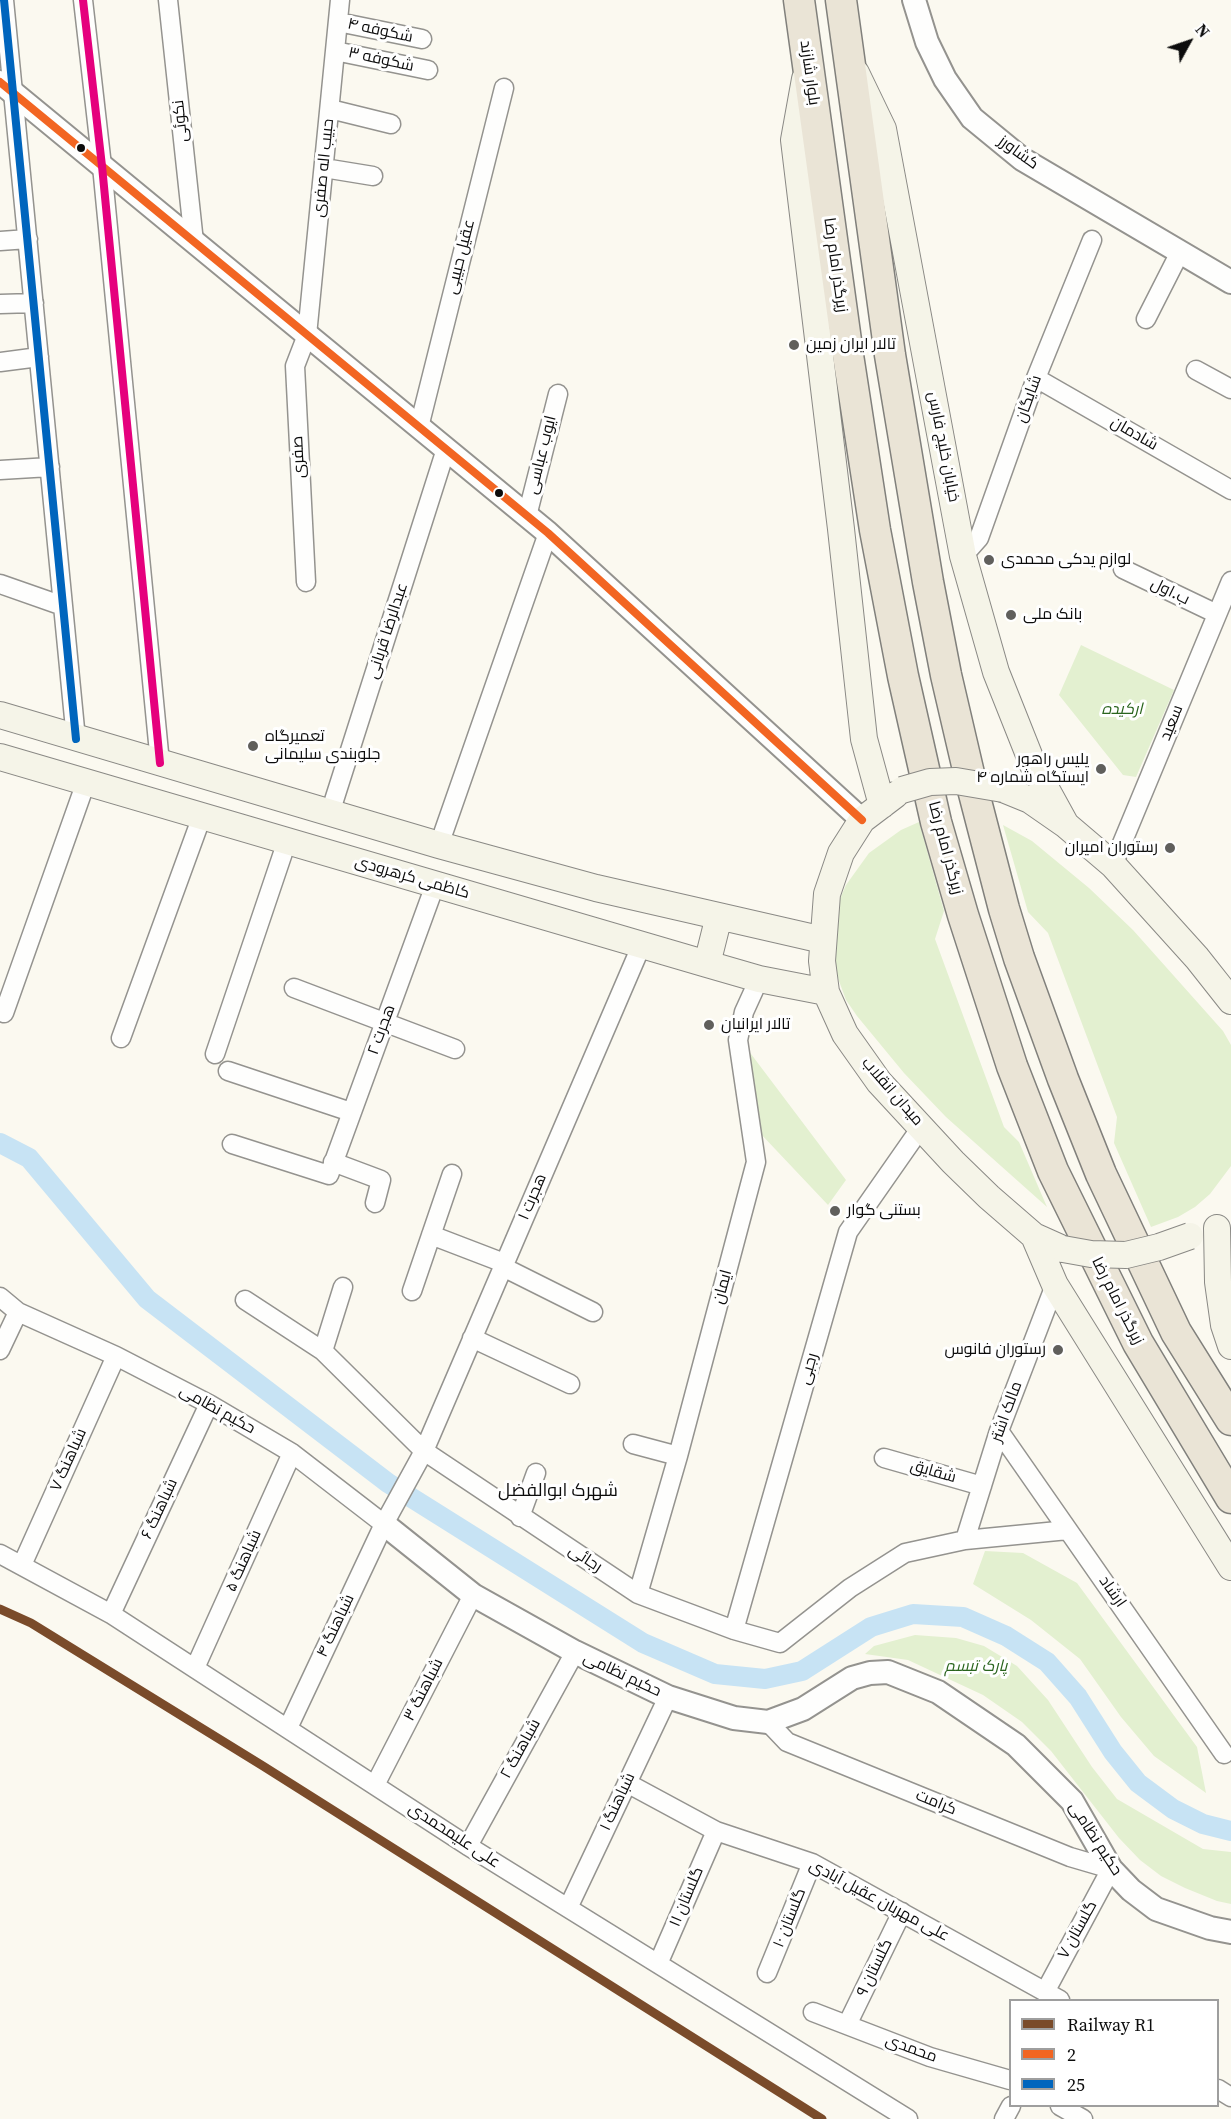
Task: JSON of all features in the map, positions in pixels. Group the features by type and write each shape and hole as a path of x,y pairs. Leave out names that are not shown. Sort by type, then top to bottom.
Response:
{"highway":[{"name":"بلوار شازند","path":"800,0 819,146"},
{"path":"841,0 890,355 928,582 946,675 970,778 1007,919 1063,1079 1101,1174 1176,1332 1231,1420"},
{"name":"زیرگذر امام رضا","path":"819,146 877,541 903,676 932,804 963,915 1012,1065 1053,1171 1138,1343 1231,1498"}],"main road":[{"name":"خیابان خلیج فارس","path":"850,60 883,129 963,556 996,672 1033,765 1066,825"},
{"path":"808,64 794,140 842,529 872,813"},
{"path":"0,715 439,845 596,888 823,940"},
{"name":"کاظمی کرهرودی","path":"1,762 86,782 759,979 826,992"},
{"name":"میدان انقلاب","path":"1224,1222 1160,1247 1126,1255 1091,1254 1063,1249 1034,1236 961,1169 879,1082 845,1034 826,992 822,961 827,894 841,853 872,813 902,789 930,782 956,781 1003,789 1030,800 1066,825 1113,865 1229,991"},
{"path":"707,964 719,916"},
{"path":"1224,1222 1218,1282 1224,1325 1231,1346"},
{"path":"1034,1236 1055,1285 1231,1567"}],"street":[{"path":"4,0 7,88 28,239 76,739"},
{"path":"83,0 102,166 160,763"},
{"name":"نکوئی","path":"168,0 194,242"},
{"name":"حبیب اله صفری","path":"307,335 340,0"},
{"name":"کشاورز","path":"914,0 927,42 945,79 972,118 1022,159 1231,282"},
{"name":"شکوفه ۴","path":"338,22 422,39"},
{"name":"شکوفه ۳","path":"335,51 428,70"},
{"path":"7,88 548,533 872,813"},
{"name":"عقیل حبیبی","path":"418,427 504,88"},
{"path":"330,109 391,124"},
{"path":"324,168 373,176"},
{"path":"0,241 28,239"},
{"name":"شایگان","path":"963,556 979,538 1036,378 1092,240"},
{"path":"1146,319 1180,252"},
{"path":"0,304 34,303"},
{"name":"صفری","path":"306,582 295,366 307,335"},
{"path":"0,362 39,357"},
{"path":"1196,370 1231,389"},
{"name":"شادمان","path":"1036,378 1231,490"},
{"name":"ایوب عباسی","path":"527,516 558,394"},
{"name":"عبدالرضا قربانی","path":"330,813 446,449"},
{"path":"0,470 50,467"},
{"path":"439,845 548,533"},
{"name":"ب.اول","path":"1123,569 1217,614"},
{"name":"سعید","path":"1113,865 1231,581"},
{"path":"0,584 63,606"},
{"path":"4,1013 86,782"},
{"path":"121,1038 202,816"},
{"path":"216,1054 287,841"},
{"name":"هجرت ۲","path":"331,1168 435,885"},
{"name":"هجرت ۱","path":"413,1470 424,1450 642,944"},
{"name":"ایمان","path":"638,1594 678,1456 756,1162 738,1040 744,1012 759,979"},
{"path":"294,988 455,1049"},
{"path":"228,1071 351,1112"},
{"name":"رجبی","path":"734,1630 848,1232 922,1126"},
{"path":"232,1144 381,1180 375,1203"},
{"path":"412,1291 452,1174"},
{"path":"431,1235 504,1265 593,1312"},
{"name":"مالک اشتر","path":"965,1540 999,1431 1055,1285"},
{"path":"323,1351 343,1287"},
{"name":"حکیم نظامی","path":"0,1297 18,1312 116,1356 209,1404 292,1453 387,1519 473,1595 575,1652 668,1697 734,1718 768,1722 803,1709 852,1678 870,1673 888,1672 938,1692 1016,1745 1072,1801 1112,1869 1131,1890 1155,1908 1210,1928 1231,1932"},
{"name":"رجائی","path":"245,1300 323,1351 424,1450 520,1517 638,1594 734,1630 780,1643 850,1588 905,1553 965,1540"},
{"path":"0,1350 18,1312"},
{"path":"472,1338 570,1384"},
{"name":"شباهنگ ۷","path":"22,1564 116,1356"},
{"name":"شباهنگ ۶","path":"111,1614 209,1404"},
{"name":"ارشاد","path":"999,1431 1224,1754"},
{"path":"633,1444 678,1456"},
{"name":"شباهنگ ۵","path":"195,1668 292,1453"},
{"name":"شقایق","path":"884,1458 982,1486"},
{"name":"شباهنگ ۴","path":"288,1728 387,1519 413,1470"},
{"path":"520,1517 536,1473"},
{"path":"965,1540 1068,1530"},
{"name":"علی علیمحمدی","path":"0,1554 111,1614 468,1846 908,2119"},
{"name":"شباهنگ ۳","path":"375,1785 473,1595"},
{"name":"شباهنگ ۲","path":"468,1846 575,1652"},
{"name":"شباهنگ ۱","path":"568,1908 668,1697"},
{"name":"کرامت","path":"768,1722 787,1742 1070,1857 1112,1869"},
{"name":"علی مهربان عقیل آبادی","path":"627,1784 716,1831 812,1863 1056,1998"},
{"name":"گلستان ۱۱","path":"658,1964 716,1831"},
{"name":"گلستان ۱۰","path":"767,1973 812,1863"},
{"name":"گلستان ۷","path":"1056,1998 1112,1869"},
{"name":"گلستان ۹","path":"847,2025 902,1912"},
{"name":"محمدی","path":"813,2012 930,2057 1009,2079"},
{"path":"1062,2107 1083,2119"}],"green space":[{"name":"ارکیده","path":"1081,645 1174,690 1136,777 1123,775 1059,695"},
{"path":"919,822 944,911 935,939 1004,1127 1019,1142 1047,1207 946,1117 904,1073 857,1016 846,1000 839,981 834,962 838,903 846,885 869,853 901,830"},
{"path":"1003,825 1032,841 1089,888 1133,930 1223,1031 1231,1045 1231,1166 1210,1194 1195,1207 1178,1217 1151,1227 1114,1143 1117,1117 1048,933 1028,912"},
{"path":"745,1046 846,1180 828,1205 759,1132"},
{"path":"985,1551 1023,1553 1077,1583 1197,1747 1206,1793 1154,1756 1121,1717 1080,1659 1031,1620 973,1584"},
{"name":"پارک تبسم","path":"915,1635 956,1638 984,1646 1017,1666 1048,1700 1092,1767 1117,1799 1203,1849 1231,1852 1231,1904 1185,1888 1161,1876 1140,1860 1119,1838 1051,1751 1022,1722 983,1695 908,1660 865,1654 874,1646"}],"waterway":[{"path":"0,1143 29,1158 147,1299 388,1483 643,1643 715,1674 765,1679 802,1671 871,1627 913,1614 963,1617 1006,1636 1047,1662 1078,1697 1113,1752 1138,1783 1173,1809 1203,1824 1231,1831"}],"rail line":[{"name":"R1","path":"0,1609 31,1623 263,1766 822,2119"}],"transit line":[{"name":"25","path":"4,0 76,739"},
{"path":"83,0 102,166 160,763"},
{"name":"2","path":"0,82 548,533 862,820"}],"place":[{"name":"تالار ایران زمین","path":"794,345"},
{"name":"لوازم یدکی محمدی","path":"989,560"},
{"name":"بانک ملی","path":"1011,615"},
{"name":"تعمیرگاه جلوبندی سلیمانی","path":"253,746"},
{"name":"پلیس راهور ایستگاه شماره ۴","path":"1101,769"},
{"name":"رستوران امیران","path":"1170,848"},
{"name":"تالار ایرانیان","path":"709,1025"},
{"name":"بستنی گوار","path":"835,1211"},
{"name":"رستوران فانوس","path":"1058,1350"}],"district":[{"name":"شهرک ابوالفضل","path":"558,1491"}]}
